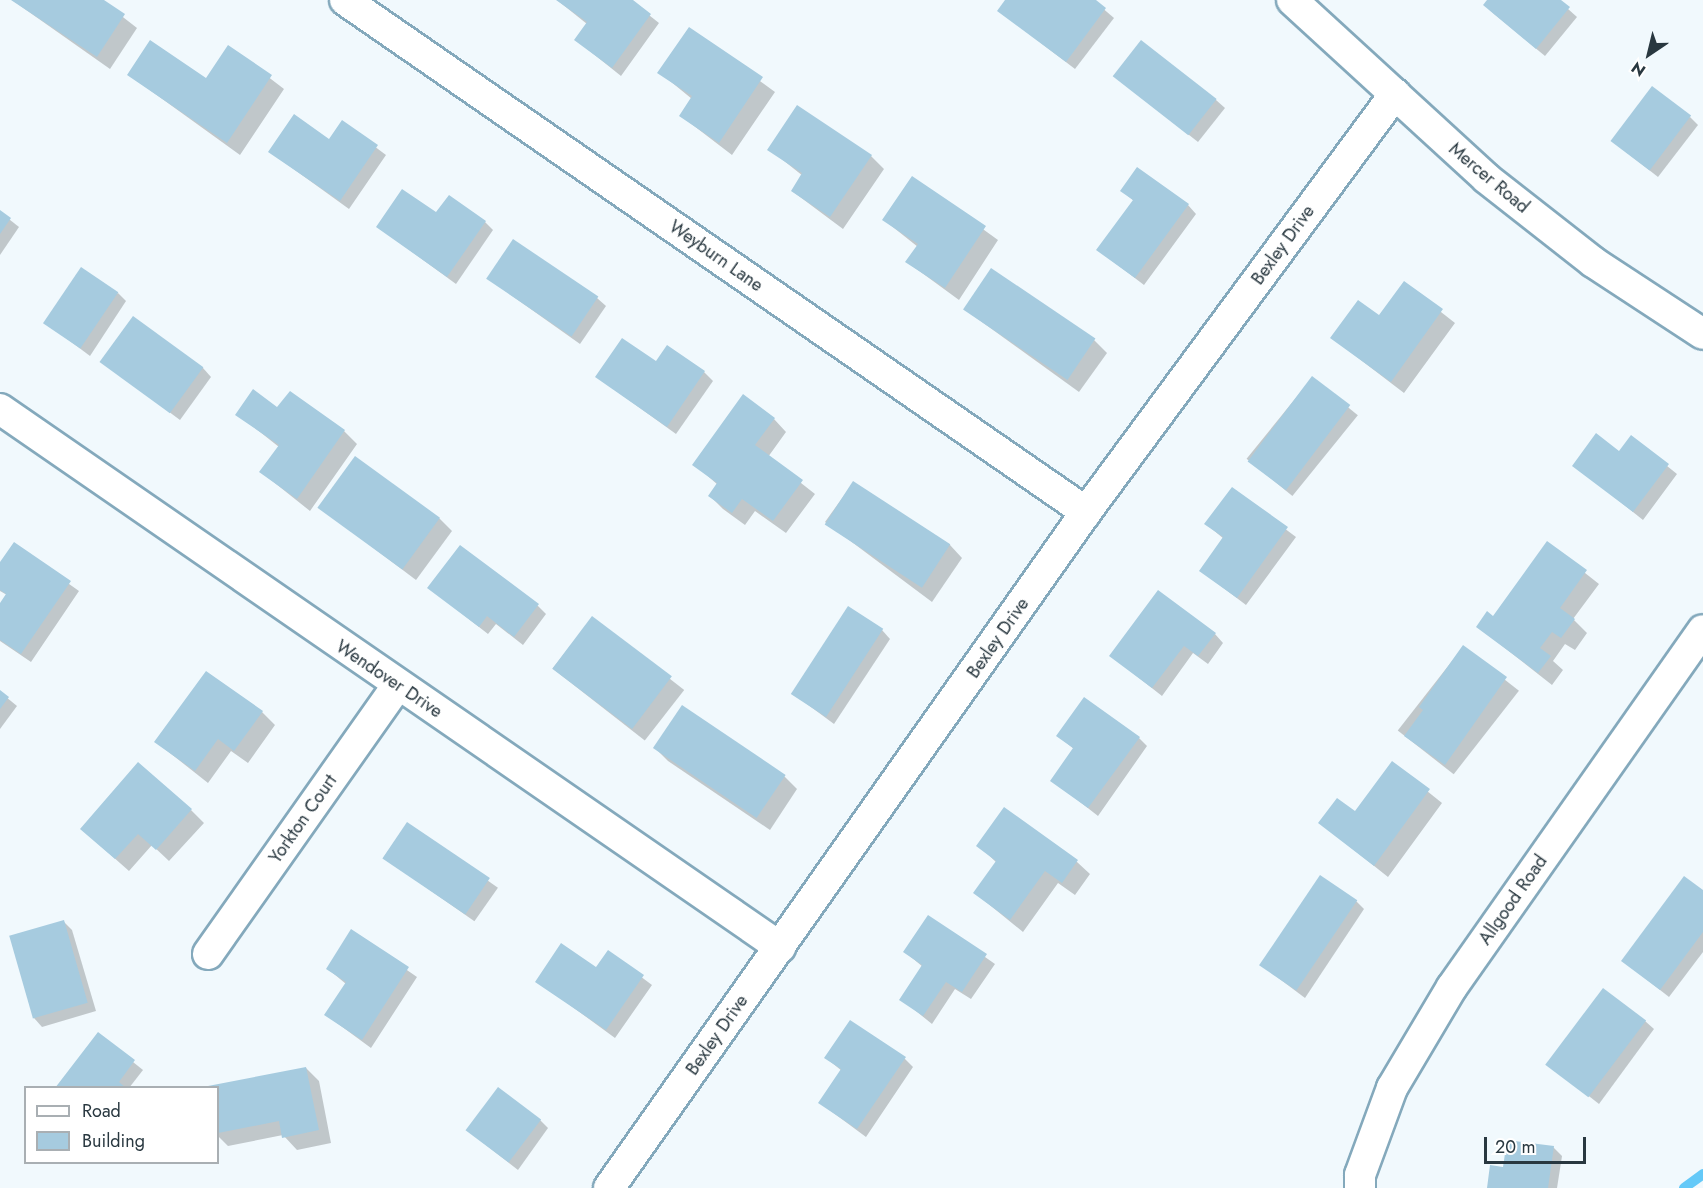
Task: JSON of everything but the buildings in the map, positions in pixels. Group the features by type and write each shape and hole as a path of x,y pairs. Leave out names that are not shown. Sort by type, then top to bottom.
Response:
{"street":[{"name":"Weyburn Lane","path":"345,0 1086,512"},
{"name":"Mercer Road","path":"1292,0 1486,178 1584,255 1703,334"},
{"name":"Bexley Drive","path":"609,1188 1086,512 1395,94"},
{"name":"Wendover Drive","path":"0,410 780,947"},
{"name":"Allgood Road","path":"1360,1188 1360,1175 1392,1088 1452,987 1703,630"},
{"name":"Yorkton Court","path":"208,954 398,685"}],"waterway":[{"path":"1684,1188 1703,1174"}]}
